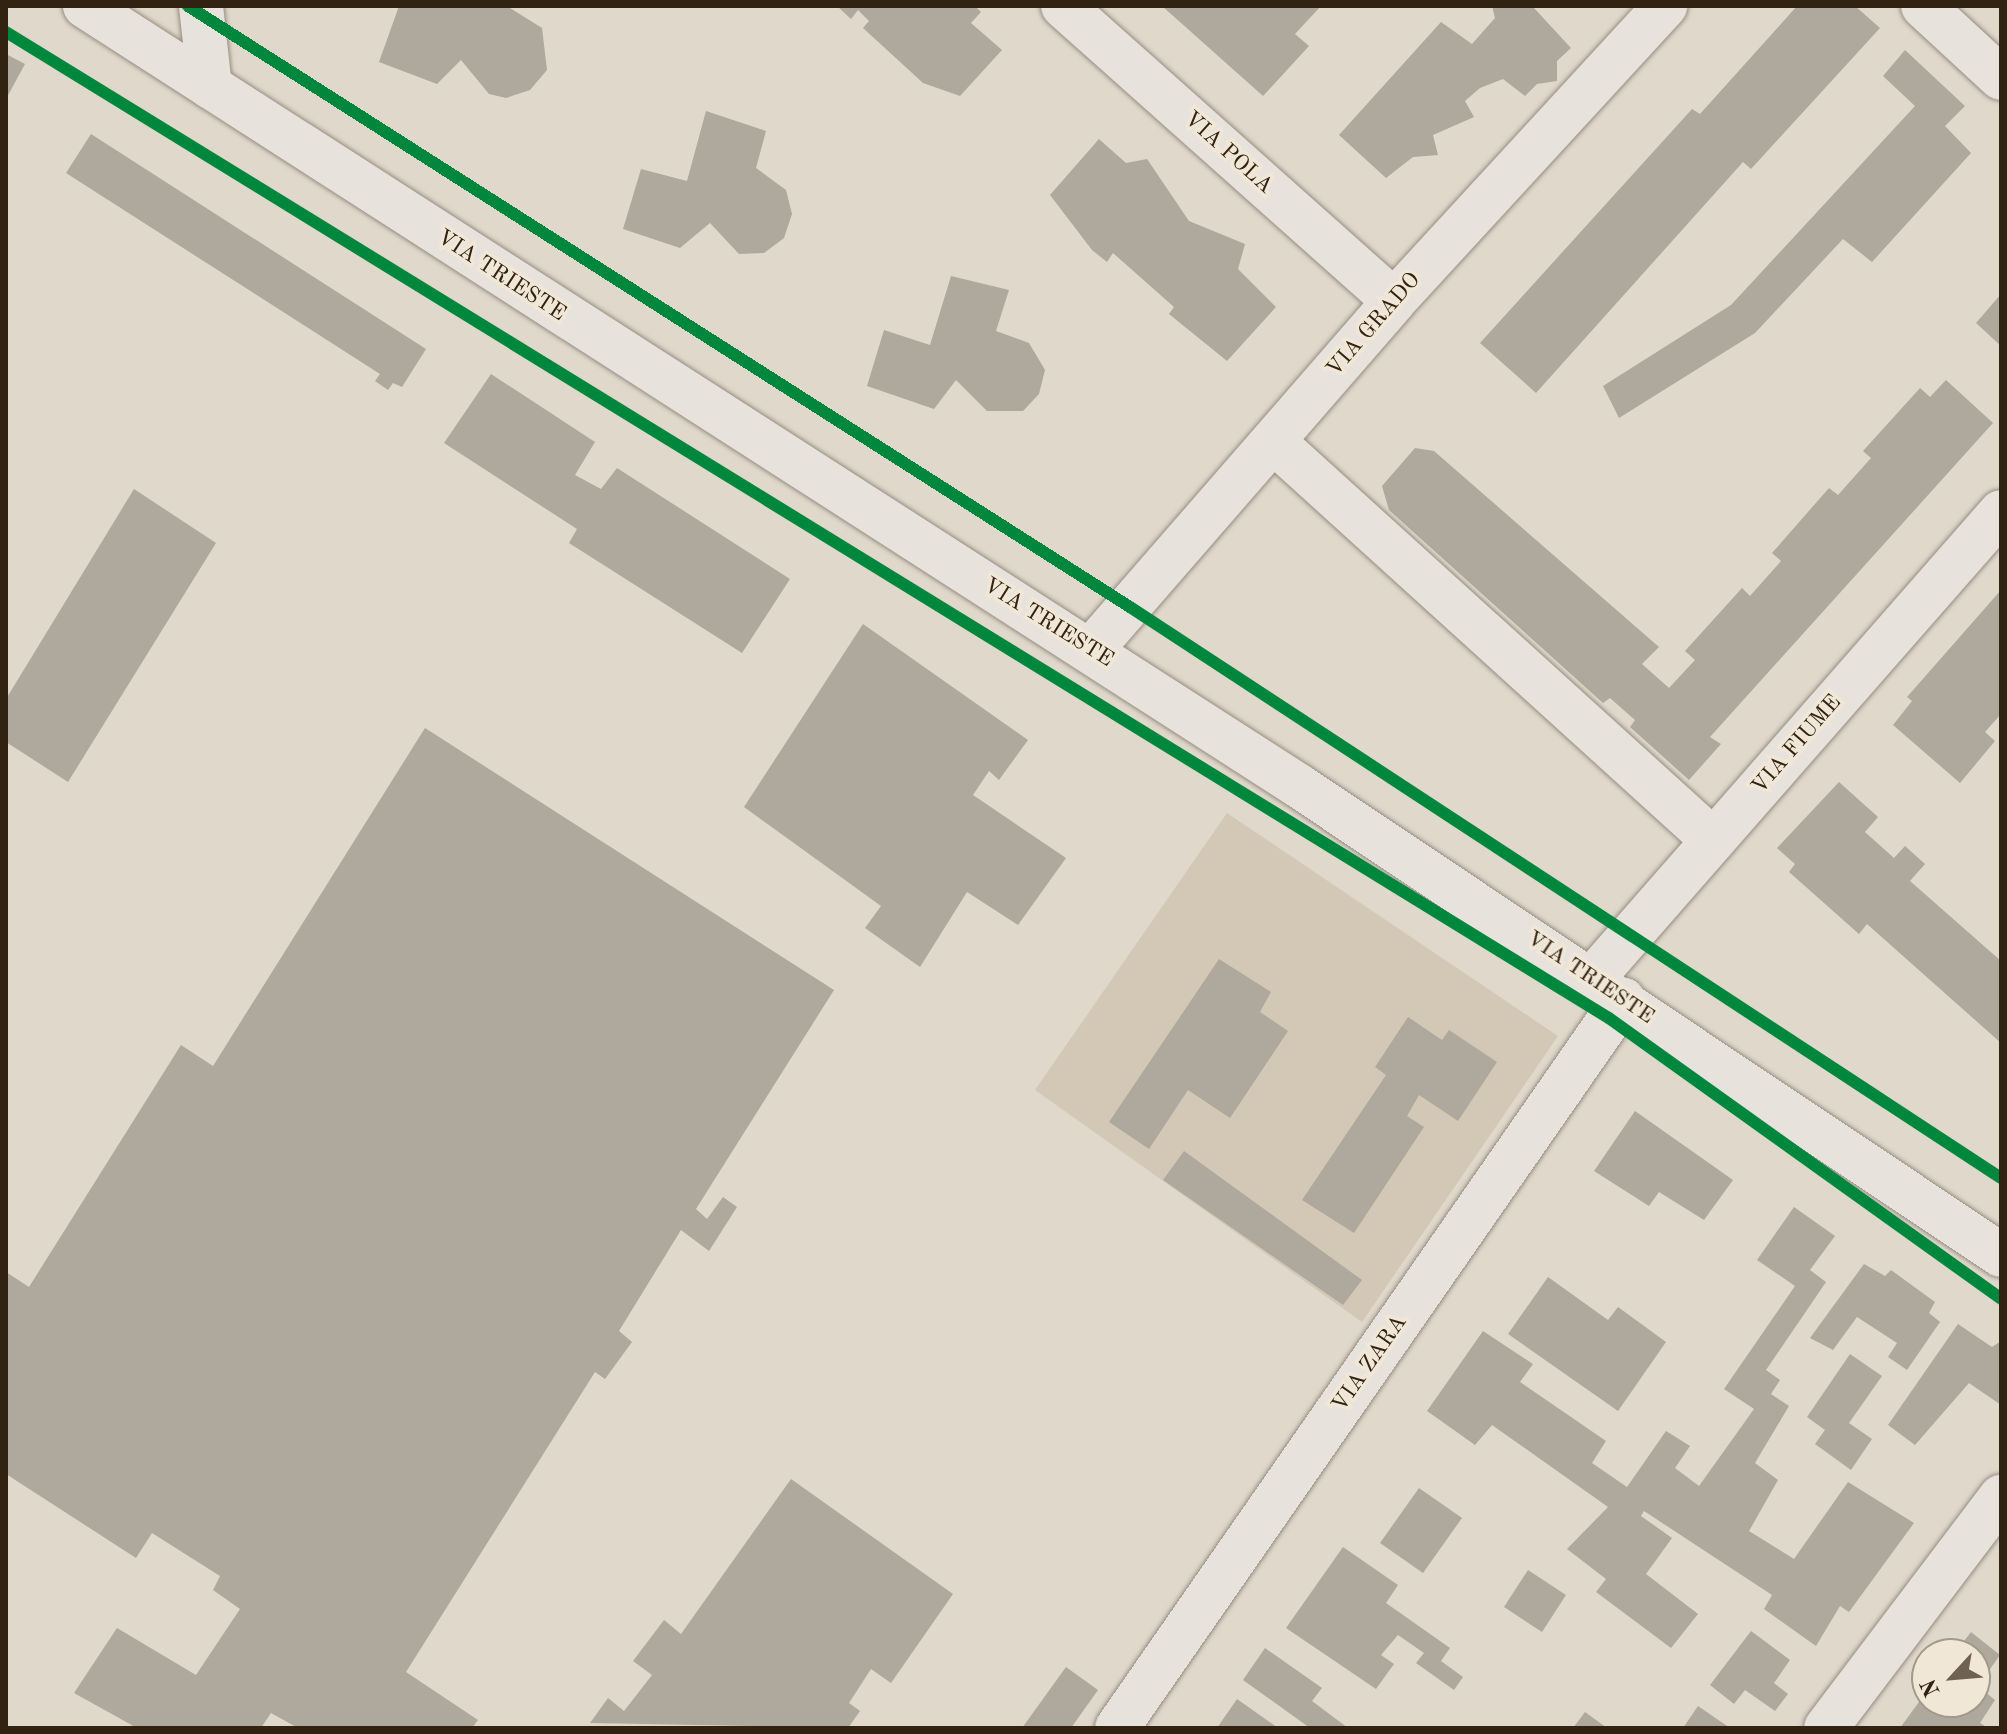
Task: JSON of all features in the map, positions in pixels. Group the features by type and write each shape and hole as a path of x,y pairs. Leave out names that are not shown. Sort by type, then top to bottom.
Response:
{"street":[{"name":"VIA TRIESTE","path":"85,6 1091,650 1608,989 2001,1255"},
{"path":"201,6 210,87"},
{"name":"VIA POLA","path":"1063,6 1394,301"},
{"name":"VIA GRADO","path":"1091,650 1394,301 1665,6"},
{"path":"1923,6 2001,78"},
{"path":"1274,442 1713,840"},
{"name":"VIA FIUME","path":"1608,989 1713,840 2001,512"},
{"name":"VIA ZARA","path":"1117,1728 1608,989"},
{"path":"1826,1728 2001,1497"}],"shaded area":[{"path":"1227,813 1558,1036 1362,1322 1035,1090"}],"building":[{"path":"399,6 507,6 542,28 547,70 530,90 506,98 489,94 461,60 437,84 379,62"},
{"path":"837,6 975,6 981,12 971,23 1002,50 960,96 923,83 863,28 869,21 858,10 851,19"},
{"path":"1162,6 1321,6 1295,34 1309,46 1263,96"},
{"path":"1492,6 1540,6 1534,8 1571,48 1557,61 1557,81 1537,84 1525,96 1503,79 1480,88 1465,101 1474,117 1433,135 1438,155 1413,157 1386,178 1339,135 1441,22 1472,44 1495,18"},
{"path":"1797,6 1855,6 1880,28 1751,169 1743,162 1536,393 1480,343 1692,109 1700,114"},
{"path":"1905,50 1965,106 1945,126 1971,153 1872,262 1843,239 1755,333 1619,418 1603,386 1731,305 1915,106 1883,76"},
{"path":"6,54 25,64 6,99"},
{"path":"706,111 766,131 756,168 786,190 792,214 784,238 764,253 739,254 710,223 680,248 623,229 641,169 687,181"},
{"path":"91,134 426,349 402,387 393,383 388,390 375,381 380,374 66,173"},
{"path":"1099,139 1126,163 1147,159 1189,221 1245,244 1238,269 1276,307 1227,361 1169,314 1174,307 1113,253 1107,262 1092,250 1050,195"},
{"path":"951,276 1009,290 996,331 1029,343 1045,370 1039,394 1023,411 987,411 956,380 934,409 867,386 884,330 930,345"},
{"path":"2001,294 2001,346 1976,323"},
{"path":"491,374 595,442 575,475 601,489 617,468 790,579 742,653 569,543 577,529 444,443"},
{"path":"1946,380 1993,423 1710,737 1721,744 1689,780 1630,727 1635,720 1610,698 1603,703 1389,510 1382,486 1415,448 1434,451 1659,647 1642,664 1669,688 1695,660 1685,651 1742,588 1750,596 1781,561 1772,553 1829,488 1838,495 1871,458 1863,451 1920,388 1930,397"},
{"path":"134,489 216,543 68,782 6,742 6,699"},
{"path":"2001,590 2001,714 1985,732 1995,741 1960,783 1893,725 1912,701 1907,697"},
{"path":"863,624 1028,740 999,780 989,771 973,795 1066,858 1018,925 967,892 920,967 865,928 881,906 744,807"},
{"path":"425,728 834,990 696,1209 707,1219 723,1197 737,1207 709,1251 681,1230 619,1331 632,1342 605,1379 595,1372 406,1672 478,1720 472,1728 298,1728 271,1713 261,1728 137,1728 74,1693 117,1628 196,1675 240,1609 213,1590 220,1576 152,1533 136,1558 6,1474 6,1272 29,1287 181,1045 213,1066"},
{"path":"1839,782 1878,817 1865,832 1894,858 1905,846 1925,864 1910,881 2001,961 2001,1043 1867,924 1859,934 1789,872 1795,864 1777,848"},
{"path":"1219,959 1271,992 1260,1012 1288,1031 1230,1118 1188,1090 1149,1149 1109,1122"},
{"path":"1408,1017 1442,1040 1449,1030 1497,1062 1458,1121 1419,1095 1407,1116 1424,1127 1354,1233 1302,1200 1386,1075 1375,1067"},
{"path":"1635,1111 1733,1180 1704,1220 1659,1192 1649,1206 1594,1171"},
{"path":"1184,1151 1362,1280 1343,1305 1163,1180"},
{"path":"1794,1207 1835,1236 1810,1270 1826,1282 1766,1370 1780,1380 1771,1394 1789,1406 1755,1463 1778,1480 1749,1531 1794,1559 1848,1482 1914,1523 1849,1612 1840,1606 1816,1646 1764,1609 1772,1595 1644,1511 1641,1516 1672,1538 1646,1574 1698,1614 1671,1648 1596,1592 1606,1579 1567,1549 1608,1507 1492,1425 1475,1445 1427,1411 1483,1331 1533,1364 1520,1382 1606,1441 1592,1463 1627,1487 1666,1431 1690,1446 1675,1468 1699,1486 1754,1409 1724,1389 1795,1286 1757,1260"},
{"path":"1864,1264 1885,1276 1891,1270 1935,1302 1929,1313 1940,1322 1907,1370 1888,1357 1897,1343 1857,1317 1833,1350 1810,1338"},
{"path":"1548,1277 1608,1320 1618,1307 1666,1342 1618,1411 1508,1334"},
{"path":"1958,1324 1992,1347 2001,1341 2001,1405 1969,1383 1915,1445 1888,1425"},
{"path":"1850,1354 1882,1376 1849,1423 1872,1439 1851,1470 1815,1444 1825,1430 1807,1417"},
{"path":"791,1479 953,1594 891,1683 871,1669 849,1703 860,1711 848,1728 590,1723 608,1698 624,1711 652,1675 633,1661 664,1620 681,1634"},
{"path":"1419,1488 1462,1518 1423,1573 1380,1543"},
{"path":"1343,1547 1398,1585 1386,1603 1450,1648 1441,1661 1463,1677 1454,1690 1416,1663 1424,1653 1398,1635 1381,1655 1394,1664 1376,1689 1286,1628"},
{"path":"1528,1570 1566,1595 1542,1632 1504,1607"},
{"path":"1751,1631 1790,1660 1774,1683 1788,1694 1775,1711 1745,1690 1734,1704 1710,1685"},
{"path":"1265,1648 1322,1688 1312,1701 1348,1728 1310,1728 1243,1680"},
{"path":"1991,1648 2000,1655 1991,1668"},
{"path":"1066,1667 1098,1690 1071,1728 1022,1728"},
{"path":"1237,1699 1278,1728 1217,1728"},
{"path":"1698,1706 1730,1728 1683,1728"},
{"path":"1585,1712 1607,1728 1573,1728"},
{"path":"1911,1713 1911,1718 1983,1718 1980,1723 1988,1728 1900,1728"}],"cycle path":[{"path":"188,6 1130,607 2001,1178"},
{"path":"6,32 1609,1018 2001,1299"}]}
